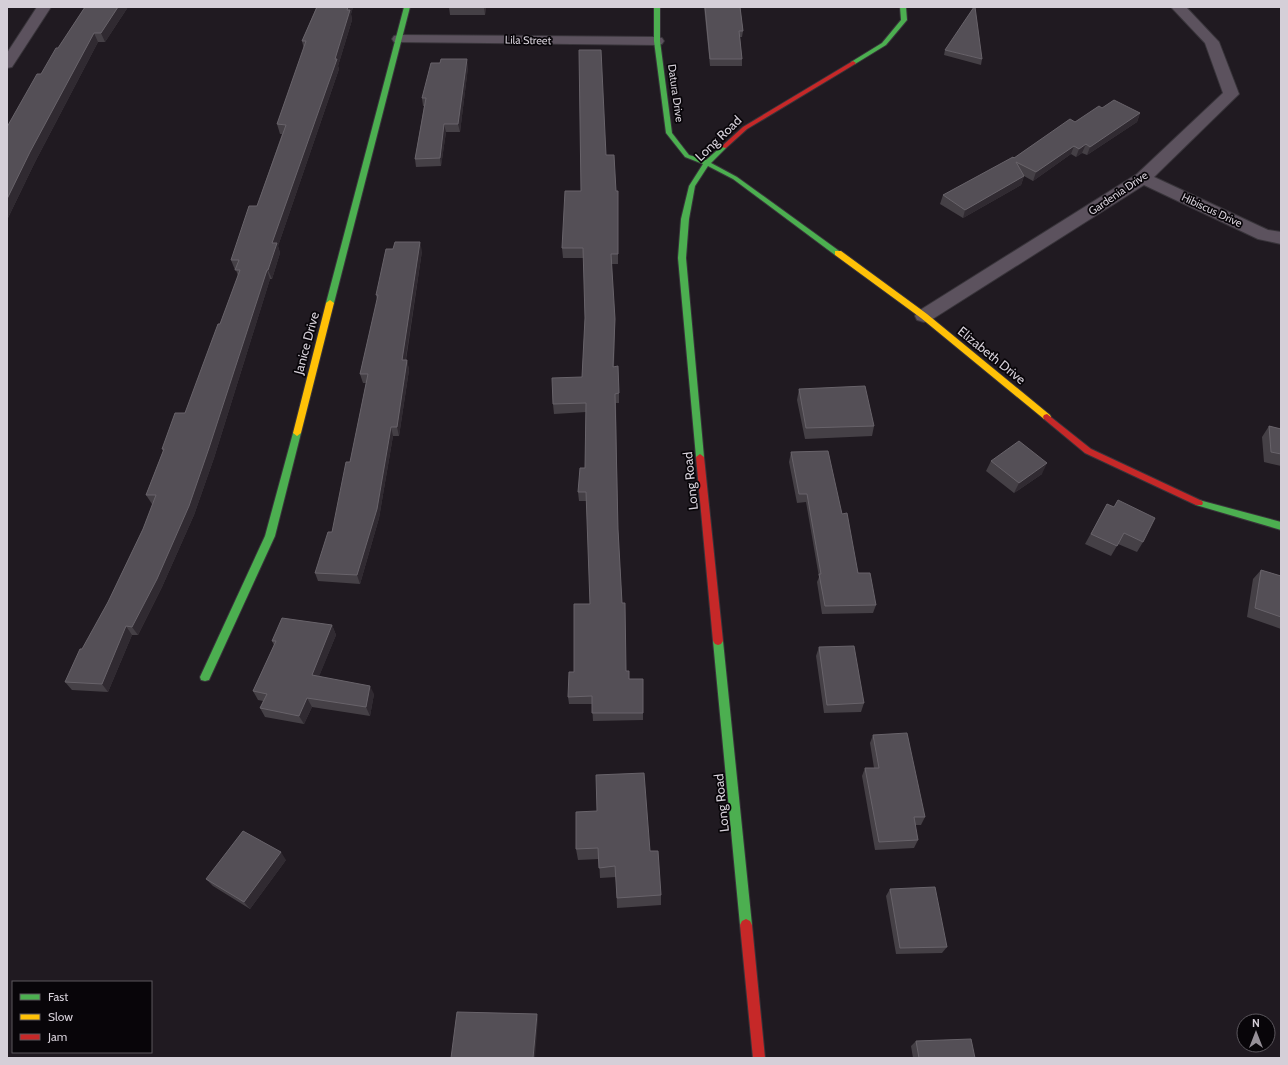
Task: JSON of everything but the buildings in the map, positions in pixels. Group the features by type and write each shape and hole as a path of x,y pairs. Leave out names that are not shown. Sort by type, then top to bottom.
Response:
{"street":[{"path":"7,64 44,7"},
{"name":"Janice Drive","path":"204,677 270,536 407,7"},
{"name":"Datura Drive","path":"657,7 657,41 669,133 687,156 708,163"},
{"name":"Long Road","path":"759,1058 682,258 685,220 692,186 708,163 745,128 884,44 904,20 903,7"},
{"name":"Gardenia Drive","path":"924,316 1143,178 1231,94 1212,42 1178,7"},
{"name":"Lila Street","path":"399,39 657,41"},
{"name":"Elizabeth Drive","path":"708,163 735,178 924,316 1088,451 1202,505 1281,526"},
{"name":"Hibiscus Drive","path":"1143,178 1264,235 1281,238"}],"traffic: fast":[{"path":"330,303 407,7"},
{"path":"657,7 657,41 669,133 687,156 707,163 735,178 838,253"},
{"path":"853,63 884,44 904,20 903,7"},
{"path":"700,457 682,258 685,219 692,186 707,163 724,147"},
{"path":"205,677 270,536 297,433"},
{"path":"1199,503 1281,526"},
{"path":"718,641 746,925"}],"traffic: slow":[{"path":"838,253 924,316 1047,417"},
{"path":"297,433 330,303"}],"traffic: jam":[{"path":"724,147 745,128 853,63"},
{"path":"1047,417 1088,451 1199,503"},
{"path":"700,457 718,641"},
{"path":"746,925 759,1058"}]}
